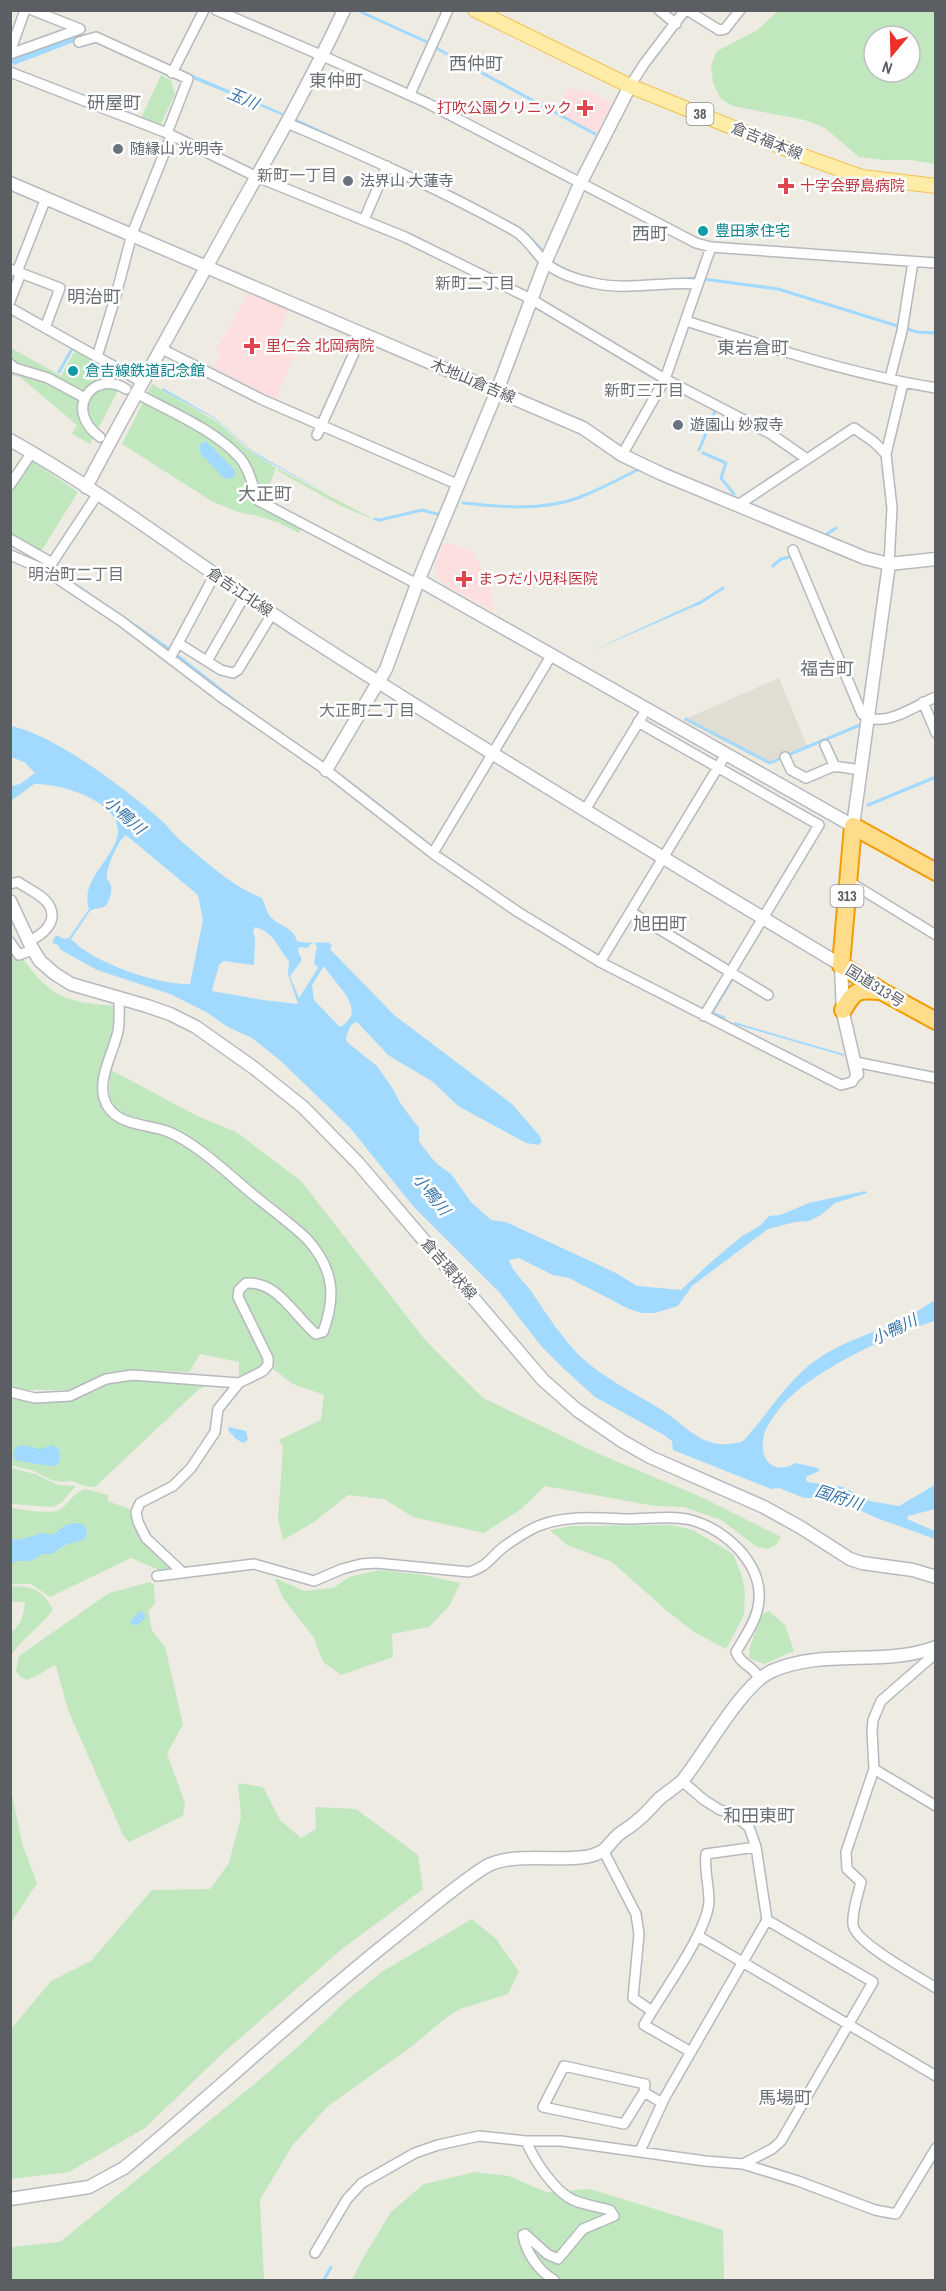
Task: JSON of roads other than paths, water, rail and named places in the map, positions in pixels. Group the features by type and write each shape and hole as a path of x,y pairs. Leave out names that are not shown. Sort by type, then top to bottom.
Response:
{"highway":[{"path":"853,826 936,872"},
{"name":"国道313号","path":"853,826 841,965 881,991 936,1021"},
{"path":"843,1010 855,993 862,989 881,991"}],"main road":[{"path":"86,487 135,388 288,123 344,10"},
{"name":"倉吉福本線","path":"475,10 630,86 806,157 862,177 936,186"},
{"path":"326,770 386,669 418,582 497,391 545,263 580,184 630,86"},
{"name":"木地山倉吉線","path":"10,183 583,428 622,455 662,474 865,558 889,564 936,559"},
{"name":"倉吉江北線","path":"10,440 86,487 272,614 378,682 492,754 841,965"},
{"path":"418,582 853,826 889,564"},
{"name":"倉吉環状線","path":"10,901 40,961 71,984 170,1014 196,1028 303,1107 358,1163 543,1380 598,1426 650,1456 764,1507 850,1559 862,1563 913,1570 936,1577"},
{"path":"841,965 843,1010 857,1074"},
{"path":"10,2199 89,2187 124,2168 344,1976 488,1865 506,1859 572,1857 595,1854 603,1850 682,1781 700,1754 759,1679 769,1672 806,1660 919,1653 936,1647"}],"street":[{"path":"10,53 25,10"},
{"path":"32,10 80,28 85,42 96,38 188,79 132,234 97,357"},
{"path":"172,73 204,10"},
{"path":"216,10 410,94 696,243 711,247 936,263"},
{"path":"410,94 448,10"},
{"path":"659,10 676,24"},
{"path":"630,86 644,63 686,10 719,30 724,29 740,10"},
{"path":"10,53 80,28"},
{"path":"10,72 169,135 257,177 405,237 531,299 665,379 750,422 807,459"},
{"path":"288,123 387,166 518,233 545,263 576,278 595,284 630,286 682,282 698,284"},
{"path":"364,220 387,166"},
{"path":"10,301 16,271 46,198"},
{"path":"622,455 665,379 711,247"},
{"path":"890,378 902,332 913,262"},
{"path":"16,271 60,288 45,328"},
{"path":"10,308 97,357 135,388 224,443 241,459 253,481 259,501 418,582"},
{"path":"686,321 798,356 903,383 936,388"},
{"path":"320,431 363,333"},
{"path":"160,348 320,431 459,485"},
{"path":"10,364 15,368 48,378 85,398"},
{"path":"889,564 892,508 886,454 903,383"},
{"path":"100,436 85,421 82,408 88,393 98,386 135,388"},
{"path":"738,505 854,428 886,454"},
{"path":"10,485 32,452"},
{"path":"43,569 52,563 97,495"},
{"path":"10,539 52,563"},
{"path":"793,550 862,714 868,719 883,720 936,697"},
{"path":"10,555 43,569 121,621 221,697 326,770 433,853 518,912 600,962 842,1084 852,1082 857,1074"},
{"path":"170,658 214,574"},
{"path":"207,661 245,594"},
{"path":"177,643 221,670 233,673 238,670 272,614"},
{"path":"433,853 551,656"},
{"path":"923,702 936,733"},
{"path":"585,810 646,710"},
{"path":"638,722 819,825 704,1016"},
{"path":"825,745 835,767"},
{"path":"600,962 726,754"},
{"path":"785,757 791,770 806,778 835,767 861,770"},
{"path":"848,880 936,935"},
{"path":"10,884 18,882 41,897 50,906 52,918 49,926 19,955 16,954 10,942"},
{"path":"631,912 768,995"},
{"path":"119,999 118,1028 103,1082 102,1095 106,1105 113,1114 127,1121 168,1131 218,1165 307,1239 319,1252 328,1271 331,1297 328,1318 322,1332 316,1334 269,1287 255,1282 246,1283 239,1290 238,1297 268,1358 268,1365 263,1371 239,1383 218,1409 215,1432 191,1468 173,1486 140,1503 136,1512 146,1538 181,1571"},
{"path":"855,1062 936,1078"},
{"path":"10,1392 35,1398 70,1396 106,1379 132,1375 239,1383"},
{"path":"157,1576 181,1571 254,1564 314,1581 342,1569 376,1563 469,1572 483,1567 504,1547 539,1526 561,1520 672,1518 692,1520 727,1538 752,1568 757,1580 758,1608 736,1652 742,1662 755,1670 759,1679"},
{"path":"936,1653 881,1701 873,1720 874,1769 846,1852 847,1869 861,1882 852,1925 856,1935 936,1988"},
{"path":"874,1769 936,1806"},
{"path":"640,2151 662,2103 767,1920 756,1847 749,1827 732,1813 720,1810 704,1800 682,1781"},
{"path":"692,2052 645,2025 698,1936 709,1902 705,1867 706,1854 756,1847"},
{"path":"603,1850 636,1914 639,1934 633,1998 651,2012"},
{"path":"743,2164 772,2149 781,2141 873,1982 767,1920"},
{"path":"698,1936 936,2076"},
{"path":"564,2066 645,2084 644,2092 624,2124 543,2106 564,2066"},
{"path":"644,2092 662,2103"},
{"path":"315,2253 347,2199 362,2183 415,2153 438,2145 479,2136 526,2141 561,2141 743,2164 798,2181 875,2210 896,2214 936,2148"},
{"path":"526,2141 532,2156 546,2175 571,2199 610,2210 614,2216 583,2229 558,2259 547,2254 529,2237 523,2235 525,2245 538,2266 554,2280"}],"water":[{"path":"97,34 299,120 426,180 284,116 96,36 82,39 14,65 11,62 11,58 70,36"},
{"path":"163,388 215,418 251,450 332,496 263,459 250,450 215,419 162,390"},
{"path":"206,441 234,469 235,474 232,479 224,478 201,454 199,449"},
{"path":"58,571 169,647 168,649"},
{"path":"700,601 700,604 587,653"},
{"path":"11,726 48,740 110,779 164,822 180,840 219,872 240,887 262,898 270,916 289,929 297,941 312,943 307,948 299,947 298,951 302,960 290,976 299,998 318,968 314,963 317,946 314,943 328,942 332,945 330,949 394,1015 512,1104 539,1135 542,1141 539,1145 526,1143 458,1106 433,1082 388,1055 357,1022 351,1025 346,1037 347,1042 377,1066 419,1128 419,1141 423,1147 436,1163 451,1174 471,1202 491,1220 506,1222 616,1273 637,1286 681,1290 711,1262 742,1236 760,1226 769,1216 780,1215 809,1203 865,1191 867,1193 835,1203 821,1215 809,1221 768,1229 692,1286 678,1306 655,1313 642,1313 629,1309 569,1278 553,1275 519,1258 509,1260 513,1269 561,1334 589,1364 665,1412 698,1437 718,1444 742,1442 795,1378 826,1353 904,1319 935,1300 935,1321 875,1344 831,1368 793,1394 769,1424 765,1432 763,1451 765,1458 774,1466 788,1467 796,1463 818,1468 819,1471 806,1477 807,1482 843,1487 870,1501 899,1506 935,1485 935,1509 908,1516 907,1519 935,1531 935,1539 874,1517 846,1503 804,1498 779,1488 771,1489 673,1450 672,1441 664,1435 595,1397 563,1368 542,1347 499,1292 413,1206 351,1129 282,1062 252,1038 228,1027 206,1012 170,994 97,970 52,943 56,935 64,939 69,938 89,909 87,899 89,889 117,838 117,825 112,814 102,805 89,797 59,787 34,784 11,801 11,786 20,784 35,773 24,762 11,757","holes":["126,835 198,895 203,920 190,984 161,981 127,971 94,956 71,939 90,911 103,907 108,902 111,884 107,879 107,873 113,854","255,927 267,933 289,961 288,974 298,1004 212,991 219,965 223,961 254,965 253,931","324,966 351,1005 352,1013 340,1027 314,1000 312,985"]},
{"path":"339,772 429,843 427,844"},
{"path":"734,1022 844,1054 844,1056 734,1024"},
{"path":"229,1427 246,1431 248,1440 243,1443 236,1439 228,1430"},
{"path":"24,1445 39,1449 53,1445 59,1449 60,1460 56,1466 14,1459 13,1451 18,1446"},
{"path":"74,1523 82,1524 87,1529 85,1539 65,1545 52,1554 43,1554 31,1561 17,1561 11,1564 11,1538 19,1540 42,1533 53,1535 64,1526"},
{"path":"140,1611 145,1614 145,1619 137,1625 132,1625 130,1621"}],"waterway":[{"path":"361,12 427,42"},
{"path":"436,48 595,134"},
{"name":"玉川","path":"425,179 440,187"},
{"path":"494,215 521,229 546,254"},
{"path":"550,259 572,273"},
{"path":"685,279 696,278 778,289 917,332 936,333"},
{"path":"59,372 73,347"},
{"path":"699,450 716,409"},
{"path":"703,453 726,463 721,478 734,494"},
{"path":"463,503 506,507 550,505 578,498 637,470"},
{"path":"375,519 380,520 422,510 437,514"},
{"path":"824,536 836,528"},
{"path":"773,566 781,559 793,556"},
{"path":"698,604 723,588"},
{"path":"165,646 243,707"},
{"path":"686,719 770,763 781,758"},
{"path":"788,755 860,725"},
{"path":"868,805 936,777"},
{"path":"456,864 468,872"},
{"path":"713,1011 731,981"},
{"path":"712,1013 724,1018"},
{"path":"923,1071 936,1073"},
{"path":"324,2280 331,2267"}],"place":[{"name":"打吹公園クリニック","path":"585,108"},
{"name":"随縁山 光明寺","path":"118,149"},
{"name":"法界山 大蓮寺","path":"348,181"},
{"name":"十字会野島病院","path":"786,186"},
{"name":"豊田家住宅","path":"703,231"},
{"name":"里仁会 北岡病院","path":"252,346"},
{"name":"倉吉線鉄道記念館","path":"73,371"},
{"name":"遊園山 妙寂寺","path":"678,425"},
{"name":"まつだ小児科医院","path":"464,579"}],"district":[{"name":"西仲町","path":"476,64"},
{"name":"東仲町","path":"336,81"},
{"name":"研屋町","path":"114,103"},
{"name":"新町一丁目","path":"297,175"},
{"name":"西町","path":"650,234"},
{"name":"新町二丁目","path":"475,283"},
{"name":"明治町","path":"94,297"},
{"name":"東岩倉町","path":"753,348"},
{"name":"新町三丁目","path":"644,390"},
{"name":"大正町","path":"265,494"},
{"name":"明治町二丁目","path":"76,574"},
{"name":"福吉町","path":"827,669"},
{"name":"大正町二丁目","path":"367,710"},
{"name":"旭田町","path":"660,924"},
{"name":"和田東町","path":"759,1816"},
{"name":"馬場町","path":"785,2098"}],"water label":[{"name":"小鴨川","path":"125,815"},
{"name":"小鴨川","path":"432,1194"},
{"name":"小鴨川","path":"894,1329"},
{"name":"国府川","path":"839,1497"}]}
